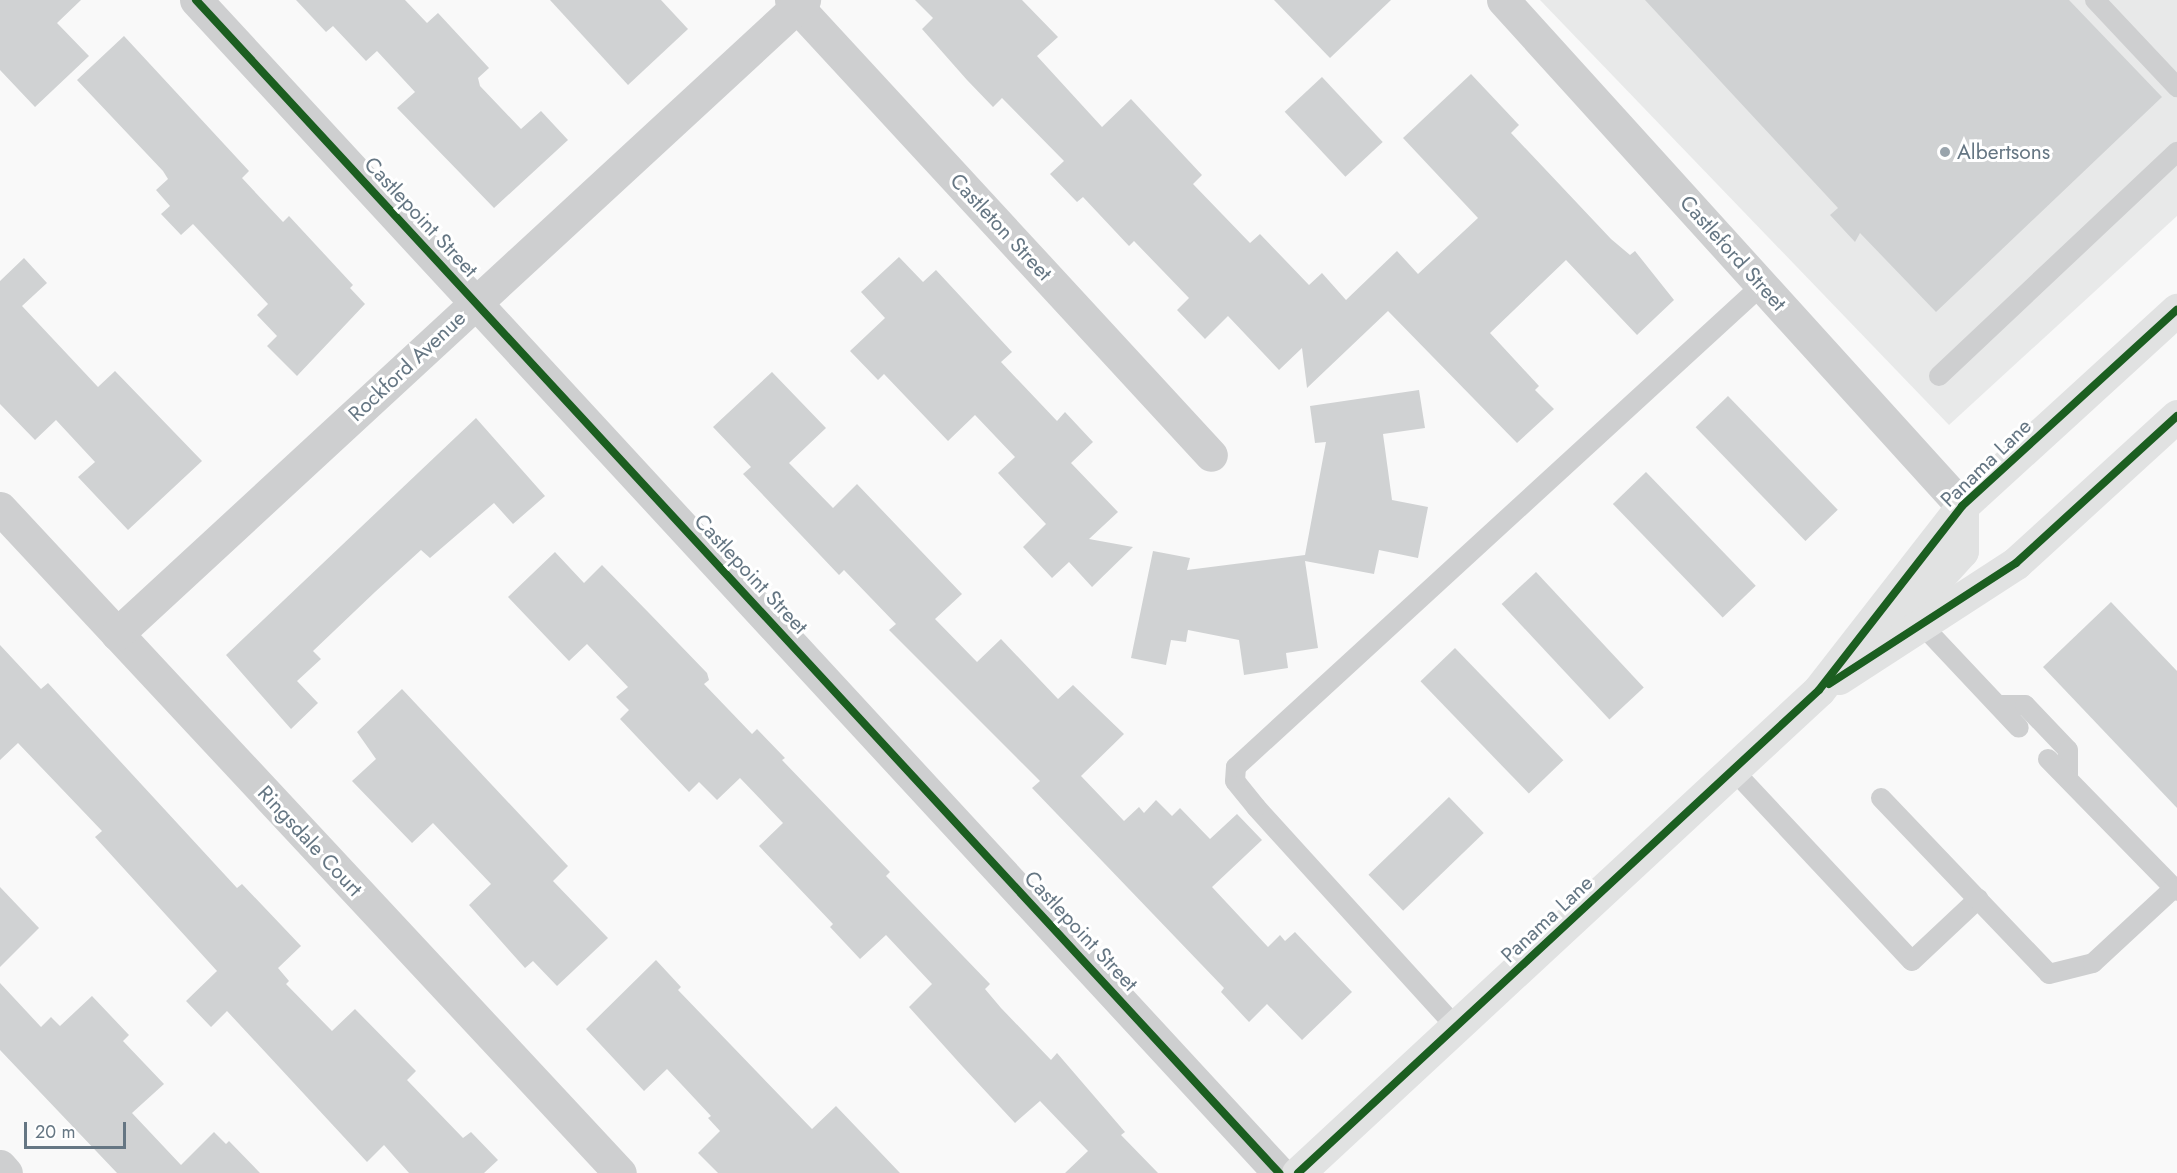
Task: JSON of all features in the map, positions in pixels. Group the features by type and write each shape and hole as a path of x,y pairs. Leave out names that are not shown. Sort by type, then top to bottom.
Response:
{"main road":[{"name":"Panama Lane","path":"1298,1173 1819,690 1962,506 2177,310"},
{"name":"Panama Lane","path":"1819,690 2016,563 2177,416"},
{"path":"1861,664 1962,551 1962,506"}],"street":[{"name":"Castlepoint Street","path":"196,0 1279,1173"},
{"name":"Castleford Street","path":"1503,0 1962,506"},
{"name":"Rockford Avenue","path":"117,634 476,303 797,2"},
{"name":"Castleton Street","path":"797,2 1211,454"},
{"name":"Ringsdale Court","path":"0,508 620,1173"},
{"path":"0,1167 6,1173"}],"lane":[{"path":"2095,0 2177,87"},
{"path":"1939,376 2177,153"},
{"path":"1456,1027 1256,807 1235,781 1236,767 1250,750 1762,285"},
{"path":"1922,625 2019,728"},
{"path":"1999,705 2025,705 2068,750 2068,778"},
{"path":"1881,798 2049,974 2093,963 2175,890 2048,759"},
{"path":"1734,771 1912,961 1978,899"}],"shaded area":[{"path":"1540,0 2177,0 2177,216 1949,425"}],"building":[{"path":"0,0 81,0 57,23 89,56 35,107 0,70"},
{"path":"296,0 405,0 427,23 438,13 489,68 478,78 480,86 521,129 541,111 568,140 494,208 397,108 415,92 377,51 366,61 333,26 326,32"},
{"path":"550,0 661,0 688,29 628,85"},
{"path":"915,0 1022,0 1058,37 1037,56 1102,127 1131,99 1202,175 1193,184 1250,243 1260,234 1309,285 1322,273 1346,300 1397,251 1418,274 1478,218 1403,138 1471,74 1519,125 1511,133 1611,239 1630,255 1635,251 1674,300 1637,335 1566,260 1490,333 1539,386 1535,390 1554,409 1517,443 1388,311 1307,388 1302,348 1279,370 1228,316 1205,339 1177,310 1189,298 1134,241 1129,246 1083,197 1077,202 1050,174 1064,161 1002,98 993,107 967,80 922,29 933,18"},
{"path":"1274,0 1391,0 1330,58"},
{"name":"Albertsons","path":"1645,0 2069,0 2162,97 1936,312 1860,233 1855,242 1830,215 1838,208"},
{"path":"124,36 249,171 242,178 283,222 289,216 353,285 350,288 365,304 297,376 267,346 277,336 257,315 268,304 193,224 181,235 161,214 170,206 156,190 168,179 163,171 77,80"},
{"path":"1322,77 1383,142 1345,177 1285,112"},
{"path":"899,257 923,282 936,270 1012,352 1001,362 1057,421 1065,412 1093,442 1071,463 1118,512 1089,539 1133,547 1092,587 1069,562 1052,578 1023,547 1046,524 998,473 1015,457 975,415 948,441 884,374 878,380 850,351 885,318 861,292"},
{"path":"24,258 47,283 22,306 98,387 115,371 202,461 128,530 78,477 95,462 56,420 35,440 0,404 0,281"},
{"path":"772,372 826,428 789,463 833,508 857,484 962,594 935,619 977,662 1001,639 1058,699 1073,685 1124,734 1081,776 1124,821 1139,807 1144,813 1156,800 1172,816 1180,808 1210,839 1237,814 1262,840 1212,887 1268,947 1280,935 1285,941 1295,932 1352,992 1302,1040 1267,1004 1249,1022 1221,992 1224,988 1032,788 1040,781 889,630 896,624 844,570 839,575 743,474 751,467 713,427"},
{"path":"1419,390 1425,428 1383,434 1392,500 1428,507 1418,558 1379,550 1374,574 1305,561 1318,648 1286,653 1288,668 1244,675 1239,640 1188,630 1186,642 1171,640 1166,665 1131,658 1153,551 1190,558 1187,570 1305,555 1326,442 1315,443 1310,406"},
{"path":"1728,396 1838,510 1805,541 1696,427"},
{"path":"476,418 545,496 513,524 494,503 430,558 421,550 375,592 313,651 321,659 297,681 318,703 291,729 226,655"},
{"path":"1646,472 1756,586 1723,618 1613,504"},
{"path":"555,552 584,583 602,565 649,613 707,673 709,680 704,684 752,734 757,729 785,758 782,760 890,872 886,876 990,984 985,989 1001,1008 1051,1060 1057,1053 1125,1132 1121,1135 1158,1173 1065,1173 1088,1151 1040,1101 1015,1123 909,1007 932,984 886,935 860,959 830,927 833,924 759,846 783,823 740,778 717,800 699,782 689,792 620,719 629,710 616,697 628,687 587,644 569,661 508,597"},
{"path":"1536,572 1644,688 1609,720 1502,604"},
{"path":"2111,602 2177,671 2177,808 2043,667"},
{"path":"0,645 41,689 48,683 237,888 242,884 301,946 278,968 289,981 286,984 332,1031 355,1009 416,1071 407,1080 463,1138 471,1132 498,1160 484,1173 409,1173 384,1145 367,1162 227,1011 211,1027 186,1001 217,971 95,837 102,831 18,743 0,760"},
{"path":"1455,648 1563,760 1529,794 1420,681"},
{"path":"402,689 568,866 553,881 608,938 557,986 533,961 525,968 469,905 491,884 433,823 412,843 352,781 376,759 357,732"},
{"path":"1449,797 1484,833 1403,911 1368,875"},
{"path":"0,887 39,928 0,967"},
{"path":"656,960 681,987 678,990 812,1129 836,1106 900,1173 718,1173 698,1153 720,1131 708,1118 711,1116 667,1069 644,1091 586,1029"},
{"path":"0,983 41,1027 51,1017 60,1026 92,996 129,1035 123,1041 164,1084 132,1113 181,1165 214,1132 226,1144 229,1141 260,1173 117,1173 0,1050"}],"cycle path":[{"path":"196,0 1279,1173"},
{"path":"1298,1173 1819,690 1962,506 2177,310"},
{"path":"1829,684 2016,563 2177,416"}],"place":[{"name":"Albertsons","path":"1945,152"}]}
